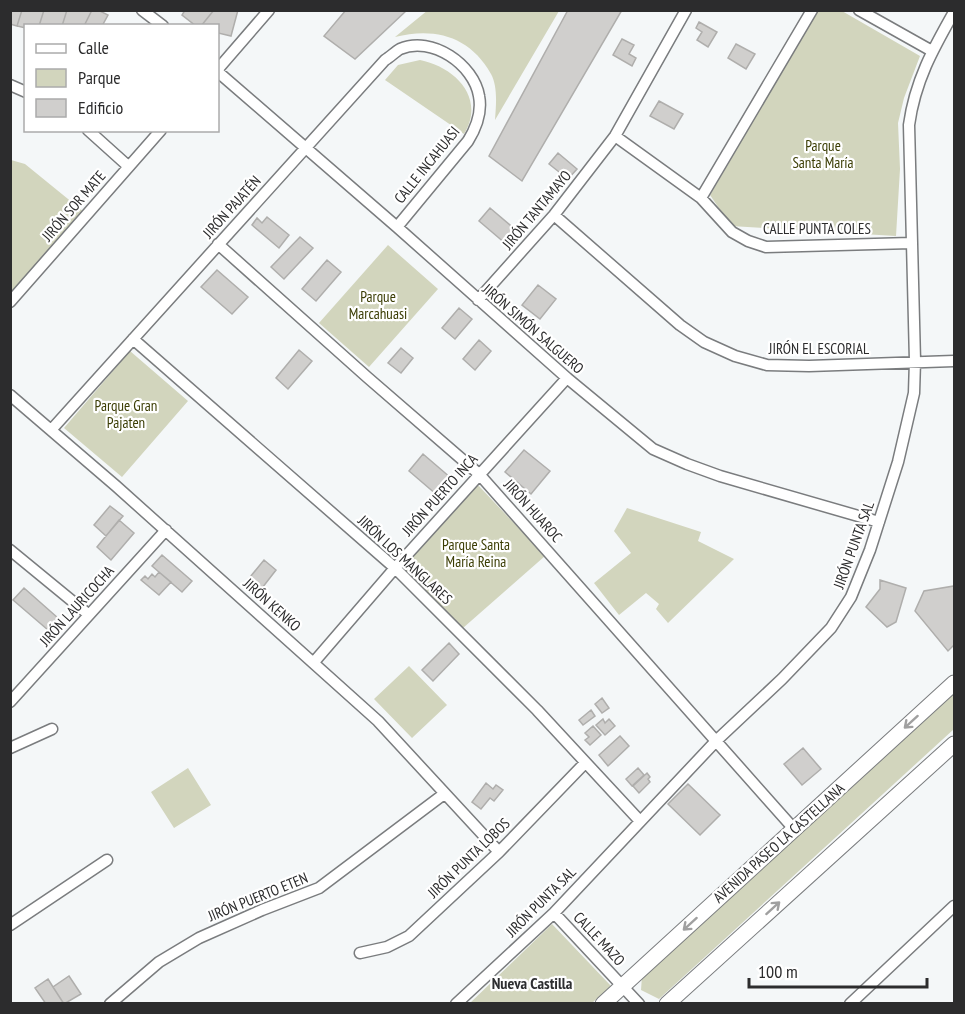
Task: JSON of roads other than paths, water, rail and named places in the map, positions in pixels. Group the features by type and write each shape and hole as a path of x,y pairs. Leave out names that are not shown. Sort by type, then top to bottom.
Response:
{"main road":[{"name":"AVENIDA PASEO LA CASTELLANA","path":"603,1004 954,682"},
{"path":"667,1004 954,744"}],"street":[{"path":"142,10 160,24"},
{"path":"219,69 269,10"},
{"name":"JIRÓN TANTAMAYO","path":"478,300 554,215 615,136 686,10"},
{"path":"700,198 813,10"},
{"path":"859,10 932,51"},
{"name":"JIRÓN PUNTA SAL","path":"456,1004 554,913 639,820 717,740 782,679 831,628 851,597 879,522 908,426 914,393 909,125 919,79 954,12"},
{"name":"JIRÓN PAJATÉN","path":"52,429 385,60 401,49 418,46 437,50 453,58"},
{"name":"CALLE INCAHUASI","path":"397,227 468,141 475,129 480,110 480,97 475,82 453,58"},
{"name":"JIRÓN SIMÓN SALGUERO","path":"219,71 567,378 653,449 720,476 879,522"},
{"path":"10,85 24,91"},
{"path":"90,132 128,165"},
{"name":"JIRÓN SOR MATE","path":"10,302 159,132"},
{"name":"CALLE PUNTA COLES","path":"615,136 700,198 732,232 748,241 766,247 911,243"},
{"name":"JIRÓN EL ESCORIAL","path":"554,215 680,324 704,342 735,356 767,365 809,366 954,361"},
{"name":"JIRÓN HUAROC","path":"218,244 367,378 479,474 794,829"},
{"name":"JIRÓN LOS MANGLARES","path":"133,339 395,568 537,710 639,820"},
{"name":"JIRÓN PUERTO INCA","path":"314,662 395,568 567,378"},
{"name":"JIRÓN KENKO","path":"10,395 52,429 378,721 499,852"},
{"name":"JIRÓN LAURICOCHA","path":"10,702 166,530"},
{"path":"10,550 88,614"},
{"path":"10,748 52,729"},
{"name":"JIRÓN PUNTA LOBOS","path":"360,953 387,947 409,936 499,852 585,763"},
{"name":"JIRÓN PUERTO ETEN","path":"110,1004 159,962 199,938 319,888 444,794"},
{"path":"10,925 107,860"},
{"path":"857,1001 954,906"},
{"name":"CALLE MAZO","path":"554,913 639,1004"}],"district":[{"name":"Nueva Castilla","path":"532,983"}],"park label":[{"name":"Parque Santa María","path":"823,154"},
{"name":"Parque Marcahuasi","path":"378,306"},
{"name":"Parque Gran Pajaten","path":"126,414"},
{"name":"Parque Santa María Reina","path":"476,554"}]}
